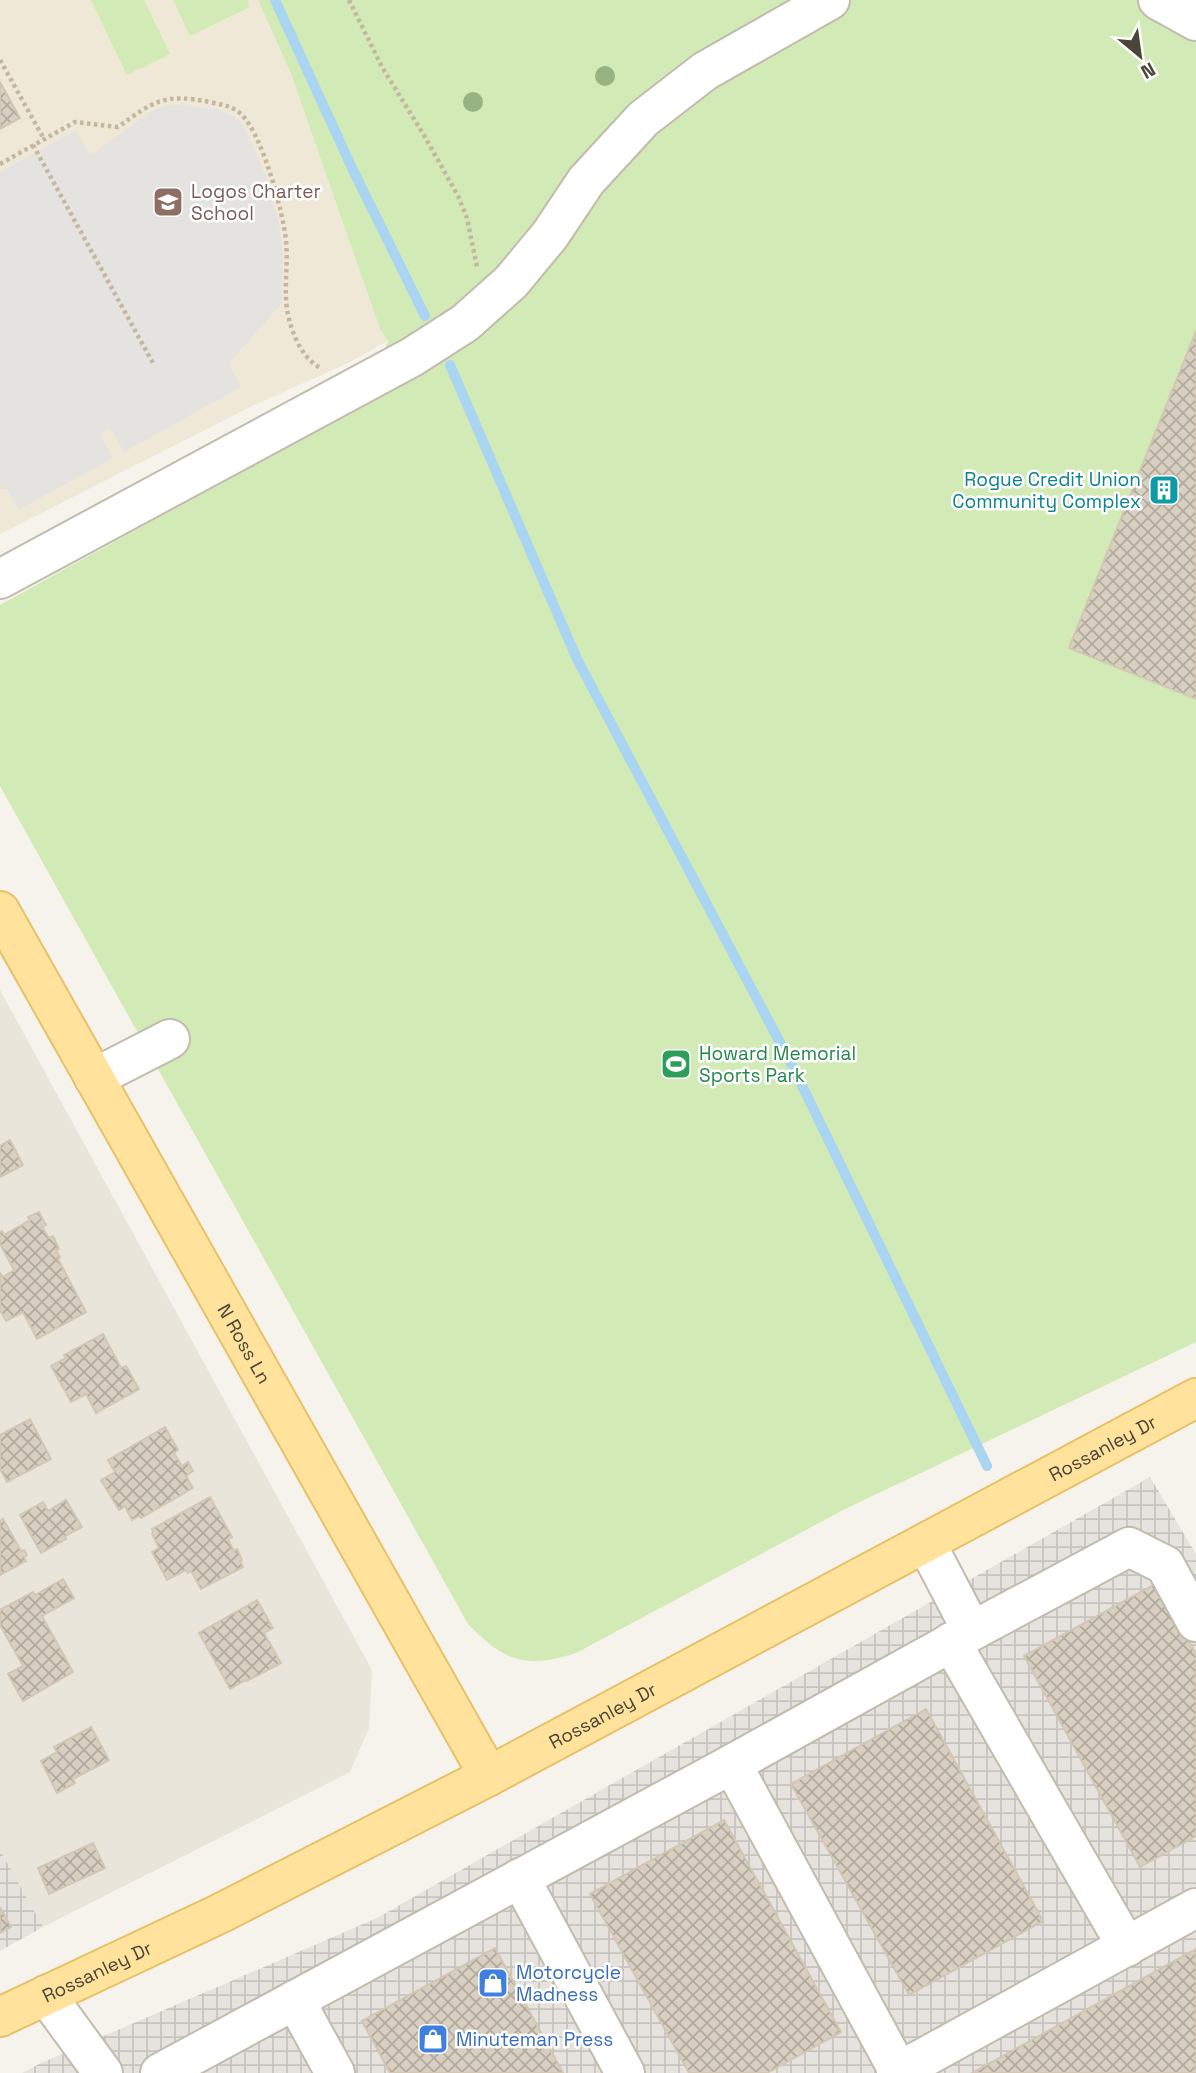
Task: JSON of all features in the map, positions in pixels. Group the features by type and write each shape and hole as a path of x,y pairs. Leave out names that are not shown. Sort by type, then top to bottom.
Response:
{"main road":[{"name":"N Ross Ln","path":"0,911 489,1776"},
{"name":"Rossanley Dr","path":"0,2017 219,1914 489,1776 1196,1398"}],"lane":[{"path":"0,579 412,357 465,323 511,282 550,234 586,181 643,120 705,71 830,0"},
{"path":"1158,0 1196,21"},
{"path":"94,1078 170,1039"},
{"path":"926,1543 962,1637 1127,1947"},
{"path":"160,2073 1129,1547 1165,1565 1196,1622"},
{"path":"732,1764 898,2072 1196,1908"},
{"path":"520,1878 625,2073"},
{"path":"46,1995 103,2073"},
{"path":"295,2000 335,2073"}],"path":[{"path":"349,0 382,67 458,196 467,218 484,306"},
{"path":"0,60 44,139"},
{"path":"0,164 75,122 118,127 149,105 171,99 188,98 232,107 244,116 253,131 271,177 281,213 288,263 286,300 295,336 312,364 324,369"},
{"path":"33,145 153,363"}],"shaded area":[{"name":"Logos Charter School","path":"0,0 258,0 291,74 380,329 388,341 348,363 250,407 0,534"},
{"path":"167,105 216,109 235,117 245,128 268,181 279,224 283,255 282,303 229,365 241,387 124,452 112,430 108,429 100,434 113,458 18,510 7,489 0,489 0,172 76,130 88,152 94,153 153,110"},
{"path":"0,990 372,1670 369,1728 350,1772 43,1927 0,1850"},
{"path":"1150,1477 1196,1554 1196,2073 22,2073 377,1918"},
{"path":"0,1850 43,1927 0,1951"}],"green space":[{"path":"91,0 144,0 170,54 127,75"},
{"path":"173,0 247,0 250,7 190,36"},
{"name":"Howard Memorial Sports Park","path":"258,0 1196,0 1196,1342 845,1509 578,1652 545,1661 518,1659 505,1654 493,1647 468,1624 0,786 0,605 365,403 388,341 380,329 291,74"}],"building":[{"path":"0,82 20,118 0,129"},
{"name":"Rogue Credit Union Community Complex","path":"1196,331 1196,699 1069,648"},
{"path":"10,1140 23,1165 0,1177 0,1146"},
{"path":"39,1212 46,1225 42,1227 49,1238 53,1236 59,1249 56,1250 60,1257 58,1259 86,1312 37,1339 23,1312 6,1321 0,1310 0,1273 3,1277 14,1270 0,1244 0,1232 4,1235"},
{"path":"103,1334 121,1368 126,1366 139,1389 96,1413 86,1394 71,1402 51,1366 66,1358 64,1355"},
{"path":"30,1419 51,1459 7,1482 0,1469 0,1435"},
{"path":"165,1427 178,1450 174,1453 182,1466 188,1462 193,1471 186,1476 193,1488 141,1518 139,1516 132,1520 125,1506 119,1510 101,1480 115,1472 108,1460"},
{"path":"210,1497 232,1537 228,1540 234,1551 237,1549 243,1567 201,1589 191,1571 188,1573 186,1570 167,1580 152,1552 159,1548 152,1529"},
{"path":"66,1500 82,1527 41,1553 20,1515 43,1502 48,1511"},
{"path":"3,1519 21,1551 24,1550 27,1555 24,1557 26,1561 0,1575 0,1521"},
{"path":"63,1579 74,1598 42,1616 73,1672 23,1701 8,1674 23,1666 0,1625 0,1610"},
{"path":"1157,1583 1196,1654 1196,1836 1140,1867 1024,1656"},
{"path":"257,1600 273,1628 264,1633 281,1663 230,1689 199,1633"},
{"path":"926,1709 1043,1921 909,1995 791,1784"},
{"path":"91,1727 109,1760 73,1779 75,1783 57,1793 41,1761 57,1752 54,1747"},
{"path":"724,1820 841,2032 767,2073 689,2073 590,1894"},
{"path":"93,1843 105,1868 49,1894 38,1868"},
{"path":"0,1907 11,1927 0,1933"},
{"path":"495,1948 563,2073 390,2073 362,2021"},
{"path":"1196,1949 1196,2073 972,2073"}],"waterway":[{"path":"275,0 352,168 425,316"},
{"path":"450,365 577,659 793,1067 987,1466"}],"place":[{"name":"Logos Charter School","path":"168,202"},
{"name":"Rogue Credit Union Community Complex","path":"1164,490"},
{"name":"Howard Memorial Sports Park","path":"676,1064"},
{"name":"Motorcycle Madness","path":"493,1983"},
{"name":"Minuteman Press","path":"433,2039"}]}
